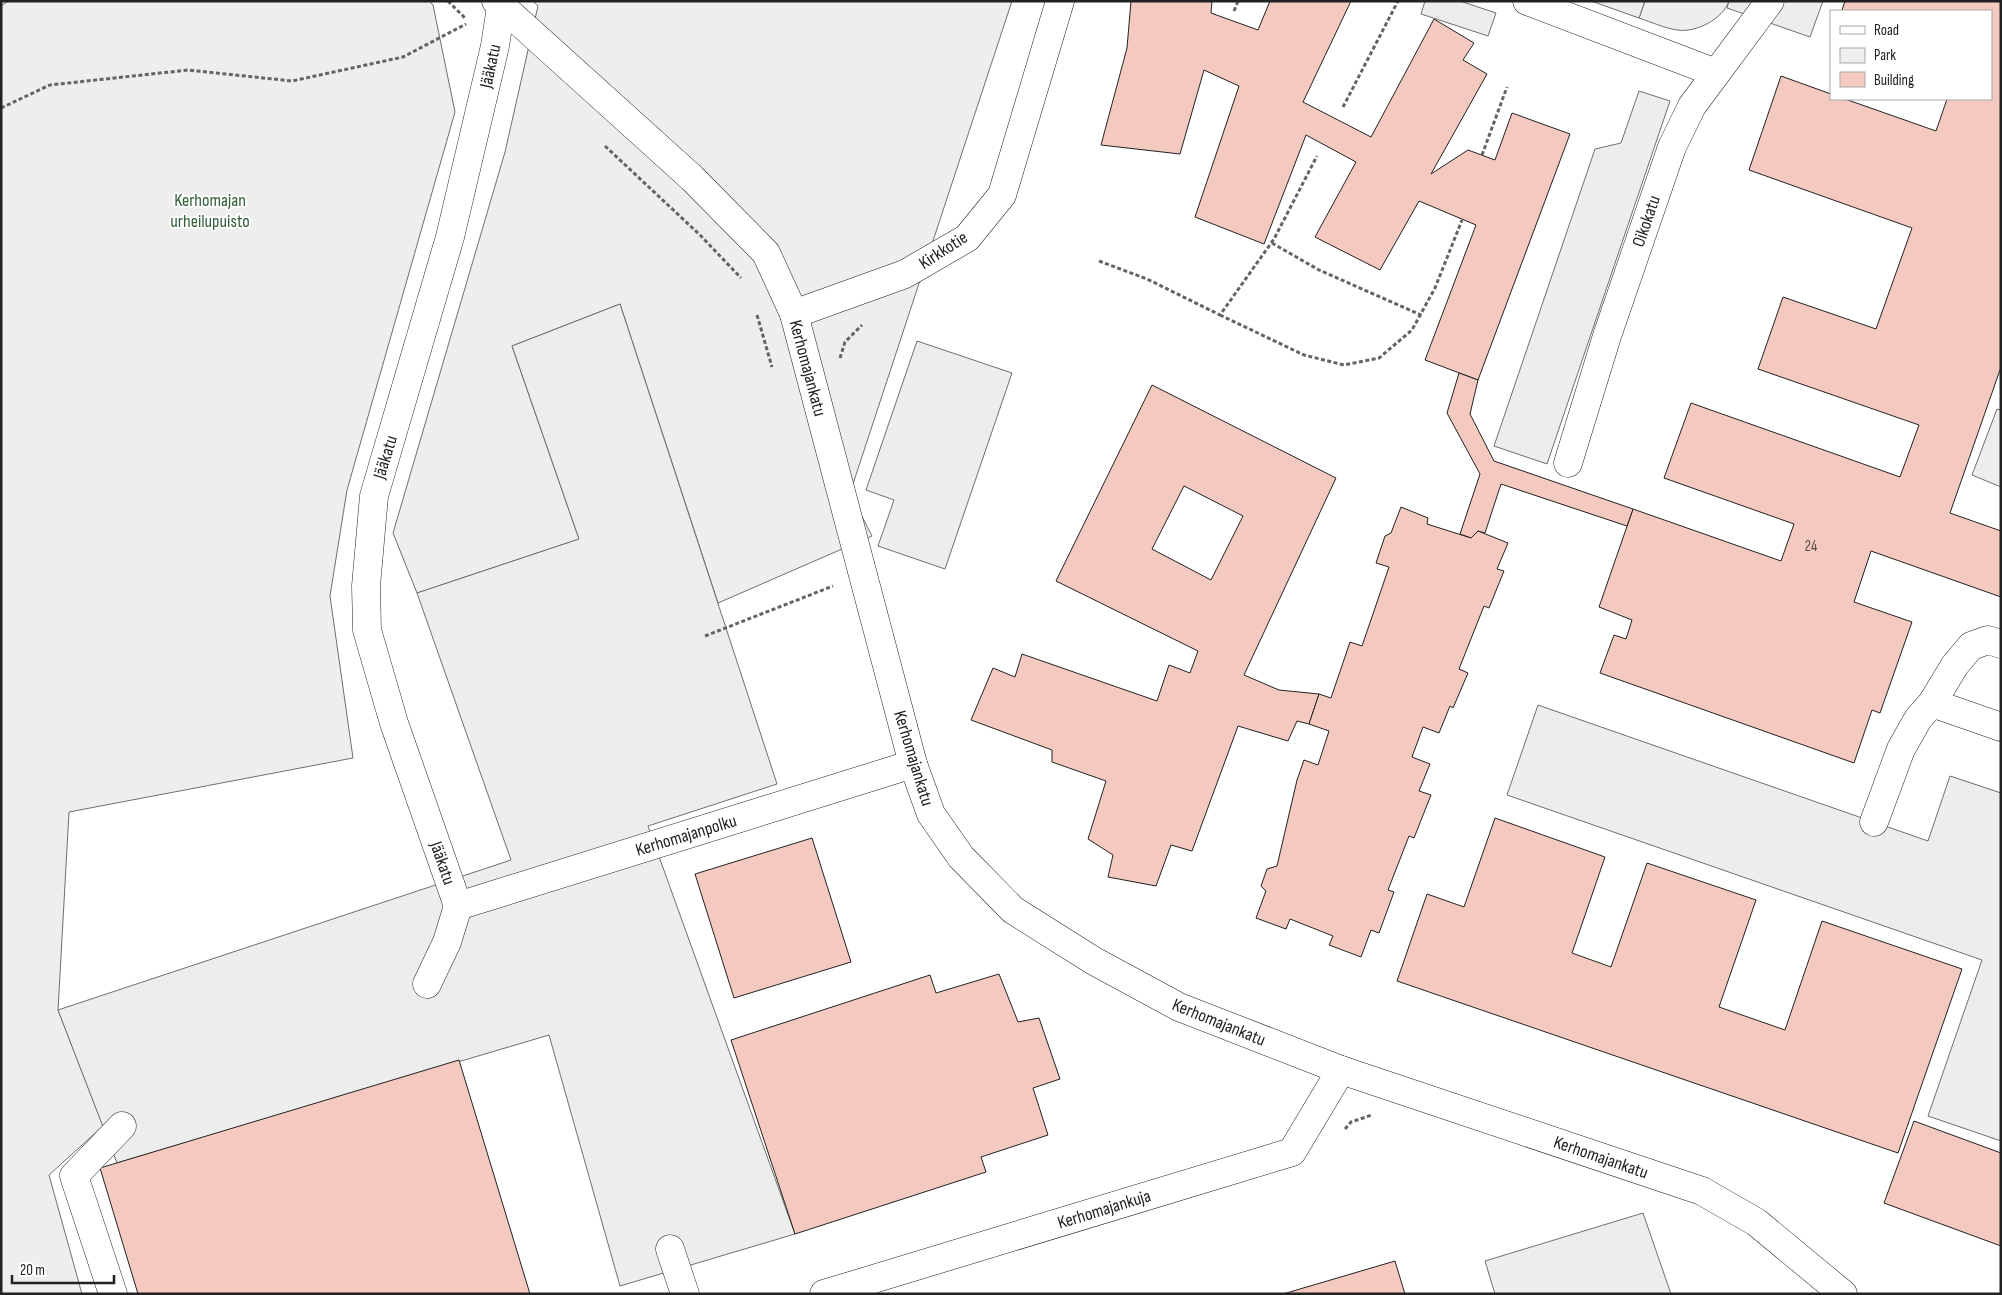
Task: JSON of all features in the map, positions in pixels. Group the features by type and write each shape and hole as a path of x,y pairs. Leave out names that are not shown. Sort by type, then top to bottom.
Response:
{"street":[{"name":"Kirkkotie","path":"794,314 905,274 967,238 1002,195 1060,1"},
{"path":"1527,1 1716,73"},
{"name":"Oikokatu","path":"1568,463 1607,336 1672,147 1692,106 1770,1"},
{"name":"Kerhomajankatu","path":"499,4 692,178 766,253 794,314 913,764 931,814 961,857 1013,910 1094,961 1179,1007 1341,1070 1702,1191 1756,1222 1843,1294"},
{"name":"Jääkatu","path":"458,906 394,723 367,630 366,586 374,496 450,237 495,46 499,4"},
{"path":"1874,822 1901,749 1918,719 1932,703 1955,665 1971,646 1988,640 2001,644"},
{"path":"1932,703 2001,727"},
{"name":"Kerhomajanpolku","path":"458,906 913,764"},
{"path":"427,984 447,942 458,906"},
{"name":"Kerhomajankuja","path":"824,1294 1292,1152 1341,1070"},
{"path":"113,1294 74,1176 122,1126"},
{"path":"670,1249 685,1294"}],"path":[{"path":"1,108 50,85 188,70 292,81 403,57 470,22 448,1"},
{"path":"1234,11 1238,1"},
{"path":"1343,108 1398,1"},
{"path":"1482,155 1507,87"},
{"path":"602,142 700,235 744,282"},
{"path":"1220,315 1272,243 1317,156"},
{"path":"1099,261 1147,279 1304,355 1344,365 1379,358 1412,330 1435,288 1462,220"},
{"path":"1272,243 1319,270 1421,314"},
{"path":"754,308 774,373"},
{"path":"831,577 836,596"},
{"path":"705,636 833,586"}],"green space":[{"name":"Kerhomajan urheilupuisto","path":"8,1 429,1 433,5 455,112 347,490 330,596 353,758 69,812 58,1010 103,1126 49,1175 82,1294 1,1294 1,6"},
{"path":"533,1 1012,1 850,493 872,536 718,603 620,304 512,346 579,539 417,593 393,533 505,152 538,6"},
{"path":"1645,1 1729,1 1721,14 1708,23 1692,29 1677,30 1639,18"}],"shaded area":[{"path":"1425,1 1460,1 1496,13 1488,36 1421,14"},
{"path":"1591,1 1645,1 1639,18"},
{"path":"1729,1 1823,1 1810,37 1727,8"},
{"path":"1639,91 1670,101 1547,464 1494,446 1595,149 1621,143"},
{"path":"620,304 777,784 648,826 795,1234 620,1286 549,1035 117,1163 58,1010 511,860 417,593 579,539 512,346"},
{"path":"917,341 1012,373 945,569 878,546 894,500 866,490"},
{"path":"1997,409 2001,410 2001,487 1972,475"},
{"path":"1538,705 1928,841 1950,776 2001,793 2001,1141 1928,1116 1982,960 1507,795"},
{"path":"1643,1213 1671,1294 1495,1294 1485,1261"}],"building":[{"path":"1131,1 1212,1 1211,13 1258,30 1270,1 1351,1 1303,102 1371,137 1434,19 1474,43 1463,60 1487,74 1431,174 1468,150 1495,160 1512,113 1570,134 1478,380 1425,360 1476,225 1419,201 1380,270 1315,237 1356,162 1306,135 1264,244 1195,217 1239,86 1204,70 1180,154 1101,145 1127,48"},
{"path":"1845,1 2001,1 2001,367 1950,513 2001,531 2001,597 1871,551 1854,602 1912,622 1880,713 1872,710 1854,763 1600,673 1614,635 1626,639 1632,620 1599,607 1633,509 1781,561 1794,524 1664,478 1691,403 1900,477 1919,425 1758,369 1783,297 1876,329 1912,228 1749,170 1781,76 1830,94 1830,100 1848,100 1936,131 1947,100 1992,100 1992,10 1842,10"},
{"path":"1459,373 1478,380 1470,414 1494,461 1633,509 1627,526 1501,484 1485,533 1478,531 1471,538 1460,534 1480,474 1447,413"},
{"path":"1152,385 1336,478 1244,675 1279,690 1319,694 1309,724 1297,721 1288,741 1238,726 1192,851 1171,845 1156,886 1108,877 1113,855 1088,839 1106,781 1052,762 1052,750 971,720 993,668 1015,677 1022,654 1157,701 1169,665 1190,673 1198,651 1056,581","holes":["1184,486 1243,516 1211,580 1152,549"]},
{"path":"1401,507 1428,518 1427,524 1471,538 1478,531 1508,543 1497,569 1504,571 1489,608 1484,606 1459,669 1468,673 1453,708 1450,706 1439,733 1423,727 1412,757 1430,764 1419,791 1431,795 1414,838 1409,836 1388,890 1394,892 1379,933 1371,930 1361,957 1329,945 1333,936 1290,919 1286,929 1256,918 1266,891 1261,886 1267,869 1277,866 1297,780 1304,760 1318,765 1329,731 1309,724 1319,694 1331,698 1350,642 1362,646 1389,567 1376,563 1385,536 1391,533"},
{"path":"1495,818 1605,857 1572,953 1611,967 1647,863 1756,900 1719,1007 1785,1030 1822,921 1962,969 1898,1153 1397,981 1427,894 1464,907"},
{"path":"812,838 851,962 734,998 695,874"},
{"path":"999,974 1018,1022 1039,1018 1060,1079 1033,1088 1048,1135 981,1157 986,1172 795,1234 731,1040 930,975 936,993"},
{"path":"459,1060 530,1294 138,1294 100,1168"},
{"path":"1914,1121 2001,1153 2001,1246 1884,1203"},
{"path":"1395,1261 1405,1294 1283,1294"}]}
